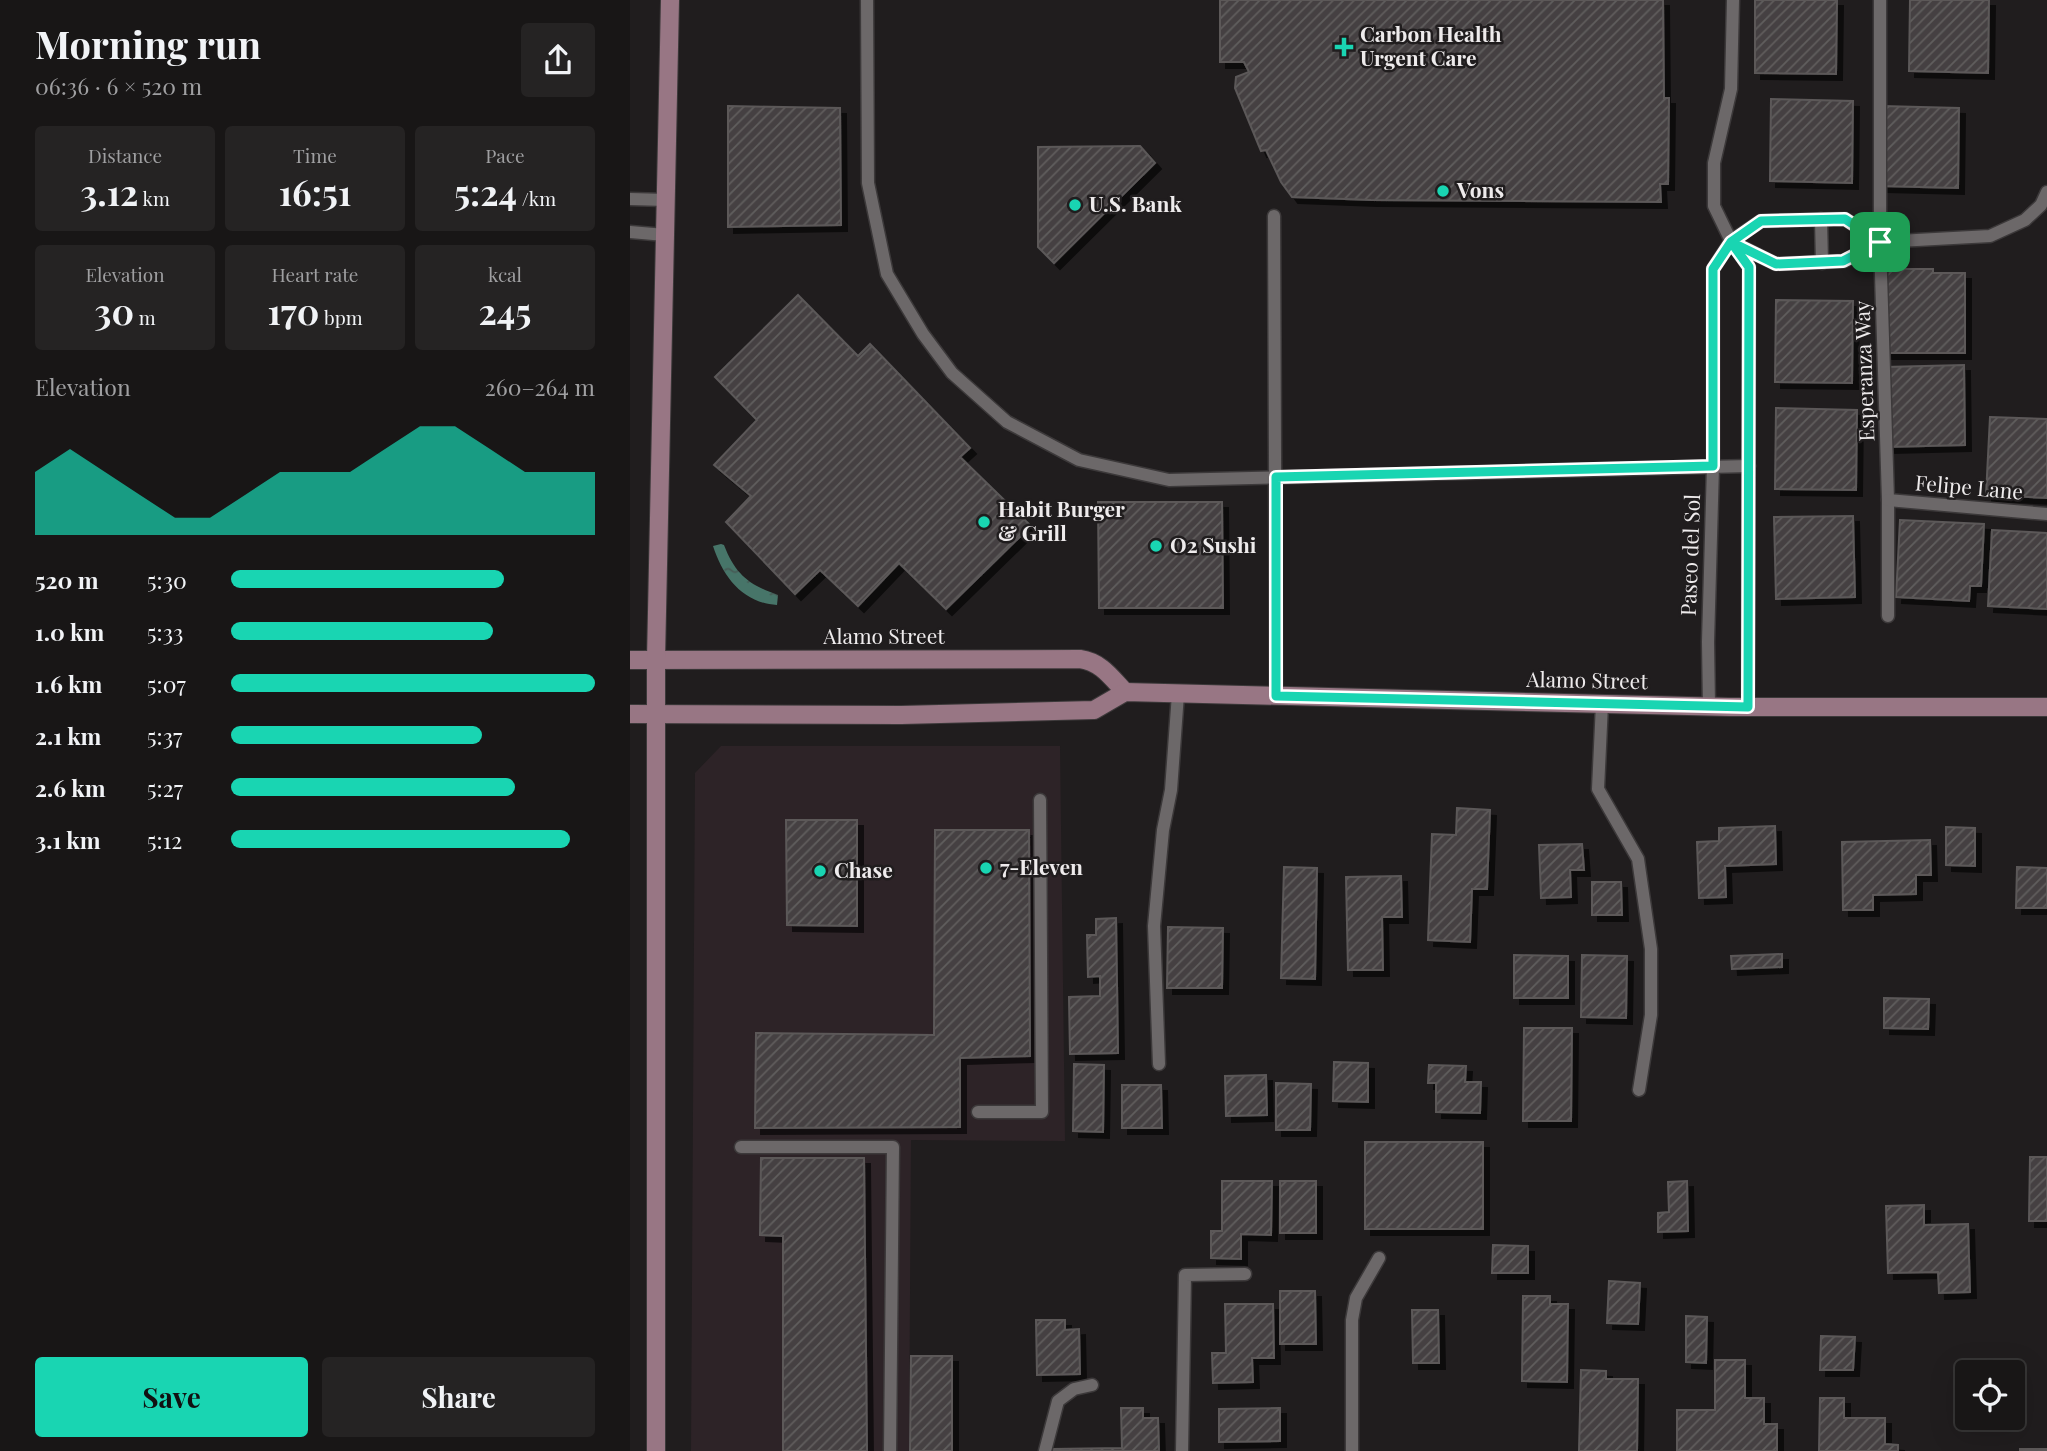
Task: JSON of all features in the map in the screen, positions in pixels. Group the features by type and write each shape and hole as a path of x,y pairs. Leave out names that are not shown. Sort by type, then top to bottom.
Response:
{"main road":[{"path":"656,1451 656,659 670,0"},
{"name":"Alamo Street","path":"630,660 1080,659 1102,667 1125,692 1748,707 2047,707"},
{"path":"630,714 901,715 1094,710 1125,692"}],"lane":[{"path":"867,0 868,183 887,274 923,334 952,373 1007,422 1079,460 1169,480 1749,466"},
{"path":"1733,0 1731,89 1714,163 1714,206 1731,242 1749,267 1748,707"},
{"name":"Esperanza Way","path":"1880,0 1880,242 1888,500 1888,616"},
{"path":"1731,242 1776,264 1843,261 1880,242 1990,236 2025,220 2041,205 2047,192"},
{"path":"630,199 666,200"},
{"path":"1274,216 1276,696"},
{"path":"1821,219 1822,263"},
{"name":"Paseo del Sol","path":"1709,706 1713,269 1731,242 1761,221 1845,219 1880,242"},
{"path":"630,232 665,234"},
{"name":"Felipe Lane","path":"1888,500 2047,514"},
{"path":"1159,1064 1154,926 1163,830 1171,790 1178,694"},
{"path":"1601,704 1598,789 1638,859 1651,948 1651,1015 1639,1090"},
{"path":"978,1112 1042,1112 1040,800"},
{"path":"741,1147 893,1147 890,1451"},
{"path":"1352,1451 1352,1320 1356,1298 1379,1258"},
{"path":"1182,1451 1185,1275 1245,1274"},
{"path":"1045,1451 1058,1401 1074,1389 1092,1385"}],"shaded area":[{"path":"721,746 1060,746 1065,1141 911,1140 909,1451 691,1451 695,773"}],"water":[{"path":"721,544 744,577 778,595 777,605 754,599 736,586 722,568 713,546"}],"building":[{"path":"1220,0 1663,0 1664,98 1669,98 1668,184 1660,184 1661,202 1292,197 1281,182 1266,150 1261,151 1235,88 1236,77 1249,72 1244,62 1220,62"},
{"path":"1755,0 1837,0 1836,74 1755,73"},
{"path":"1910,0 1989,0 1988,73 1909,71"},
{"path":"1771,99 1853,101 1852,183 1770,181"},
{"path":"728,106 840,108 841,225 728,227"},
{"path":"1882,106 1959,108 1958,188 1880,186"},
{"name":"U.S. Bank","path":"1140,146 1155,163 1054,263 1038,247 1038,147"},
{"path":"1885,269 1933,269 1933,273 1965,273 1965,353 1885,353"},
{"path":"798,295 858,356 870,344 970,448 960,457 1031,526 946,609 899,563 858,606 820,570 795,594 726,522 751,496 714,465 757,420 715,377"},
{"path":"1776,300 1853,301 1852,383 1775,382"},
{"path":"1964,365 1965,445 1887,447 1885,367"},
{"path":"1776,408 1857,410 1856,490 1775,489"},
{"path":"1990,417 2047,419 2047,498 1986,495"},
{"path":"1098,502 1222,502 1223,608 1099,608"},
{"path":"1853,516 1855,597 1776,599 1774,517"},
{"path":"1900,520 1984,524 1981,586 1970,586 1969,601 1896,597"},
{"path":"1992,530 2047,533 2047,609 1988,606"},
{"path":"1457,808 1490,810 1487,889 1472,889 1470,942 1428,940 1432,834 1456,835"},
{"path":"786,820 857,820 857,926 787,925"},
{"path":"1775,826 1776,864 1725,866 1726,897 1699,898 1697,842 1719,841 1719,828"},
{"path":"1946,827 1975,828 1975,866 1946,865"},
{"path":"935,830 1029,830 1030,1056 960,1058 960,1127 755,1128 756,1033 934,1035"},
{"path":"1930,840 1931,875 1916,875 1916,894 1873,895 1873,910 1843,910 1842,842"},
{"path":"1582,844 1584,870 1570,870 1571,897 1541,898 1539,845"},
{"path":"1284,867 1317,868 1315,979 1281,978"},
{"path":"2017,867 2047,868 2047,908 2016,908"},
{"path":"1401,876 1402,917 1382,917 1383,970 1348,970 1346,877"},
{"path":"1592,882 1621,882 1622,915 1592,915"},
{"path":"1116,918 1118,1053 1070,1054 1069,997 1100,996 1100,976 1088,977 1087,935 1096,935 1096,919"},
{"path":"1168,927 1223,928 1222,988 1167,988"},
{"path":"1782,954 1782,967 1732,969 1731,956"},
{"path":"1514,955 1568,956 1568,998 1514,998"},
{"path":"1582,955 1627,956 1626,1018 1581,1017"},
{"path":"1884,998 1929,999 1928,1029 1884,1028"},
{"path":"1524,1028 1572,1028 1571,1121 1523,1121"},
{"path":"1334,1062 1368,1063 1368,1102 1333,1101"},
{"path":"1074,1064 1104,1065 1103,1132 1073,1131"},
{"path":"1429,1065 1466,1066 1465,1082 1481,1082 1480,1113 1436,1112 1436,1083 1428,1083"},
{"path":"1266,1075 1267,1115 1226,1116 1225,1076"},
{"path":"1276,1083 1311,1084 1310,1130 1276,1130"},
{"path":"1122,1085 1161,1085 1162,1128 1122,1128"},
{"path":"1365,1142 1483,1142 1483,1229 1365,1229"},
{"path":"2030,1157 2047,1157 2047,1221 2029,1221"},
{"path":"761,1158 864,1158 867,1451 783,1451 783,1236 760,1235"},
{"path":"1222,1181 1272,1181 1271,1235 1241,1234 1241,1259 1211,1258 1211,1231 1222,1231"},
{"path":"1280,1181 1316,1181 1316,1233 1280,1233"},
{"path":"1687,1181 1688,1231 1658,1232 1658,1213 1669,1212 1668,1182"},
{"path":"1924,1205 1924,1225 1968,1224 1970,1292 1939,1293 1938,1272 1888,1273 1886,1206"},
{"path":"1493,1245 1528,1246 1528,1273 1492,1273"},
{"path":"1609,1281 1640,1283 1638,1324 1607,1323"},
{"path":"1280,1291 1315,1291 1316,1344 1280,1344"},
{"path":"1523,1296 1550,1296 1550,1304 1568,1304 1567,1382 1522,1381"},
{"path":"1225,1304 1273,1304 1274,1358 1252,1358 1253,1382 1213,1383 1212,1353 1226,1353"},
{"path":"1412,1310 1438,1310 1439,1363 1413,1363"},
{"path":"1686,1316 1707,1317 1706,1363 1686,1362"},
{"path":"1036,1320 1065,1320 1065,1330 1079,1329 1080,1374 1037,1375"},
{"path":"1821,1336 1855,1337 1853,1370 1820,1370"},
{"path":"911,1356 952,1356 952,1451 910,1451"},
{"path":"1715,1360 1745,1360 1745,1398 1764,1398 1764,1424 1777,1424 1777,1451 1677,1451 1677,1410 1715,1410"},
{"path":"1581,1370 1606,1371 1606,1379 1638,1379 1637,1451 1579,1451"},
{"path":"1820,1398 1844,1398 1844,1418 1885,1418 1885,1444 1898,1445 1898,1451 1819,1451"},
{"path":"1121,1408 1143,1408 1143,1418 1158,1418 1159,1451 1053,1451 1122,1448"},
{"path":"1280,1408 1280,1441 1219,1442 1219,1409"},
{"path":"2047,1449 2047,1451 2020,1451"}],"place":[{"name":"Carbon Health Urgent Care","path":"1344,47"},
{"name":"Vons","path":"1443,191"},
{"name":"U.S. Bank","path":"1075,205"},
{"name":"Habit Burger & Grill","path":"984,522"},
{"name":"O2 Sushi","path":"1156,546"},
{"name":"7-Eleven","path":"986,868"},
{"name":"Chase","path":"820,871"}],"route":[{"path":"1880,242 1843,261 1776,264 1731,242 1713,269 1713,466 1276,477 1276,696 1748,707 1749,267 1731,242 1761,221 1845,219 1880,242"}]}
